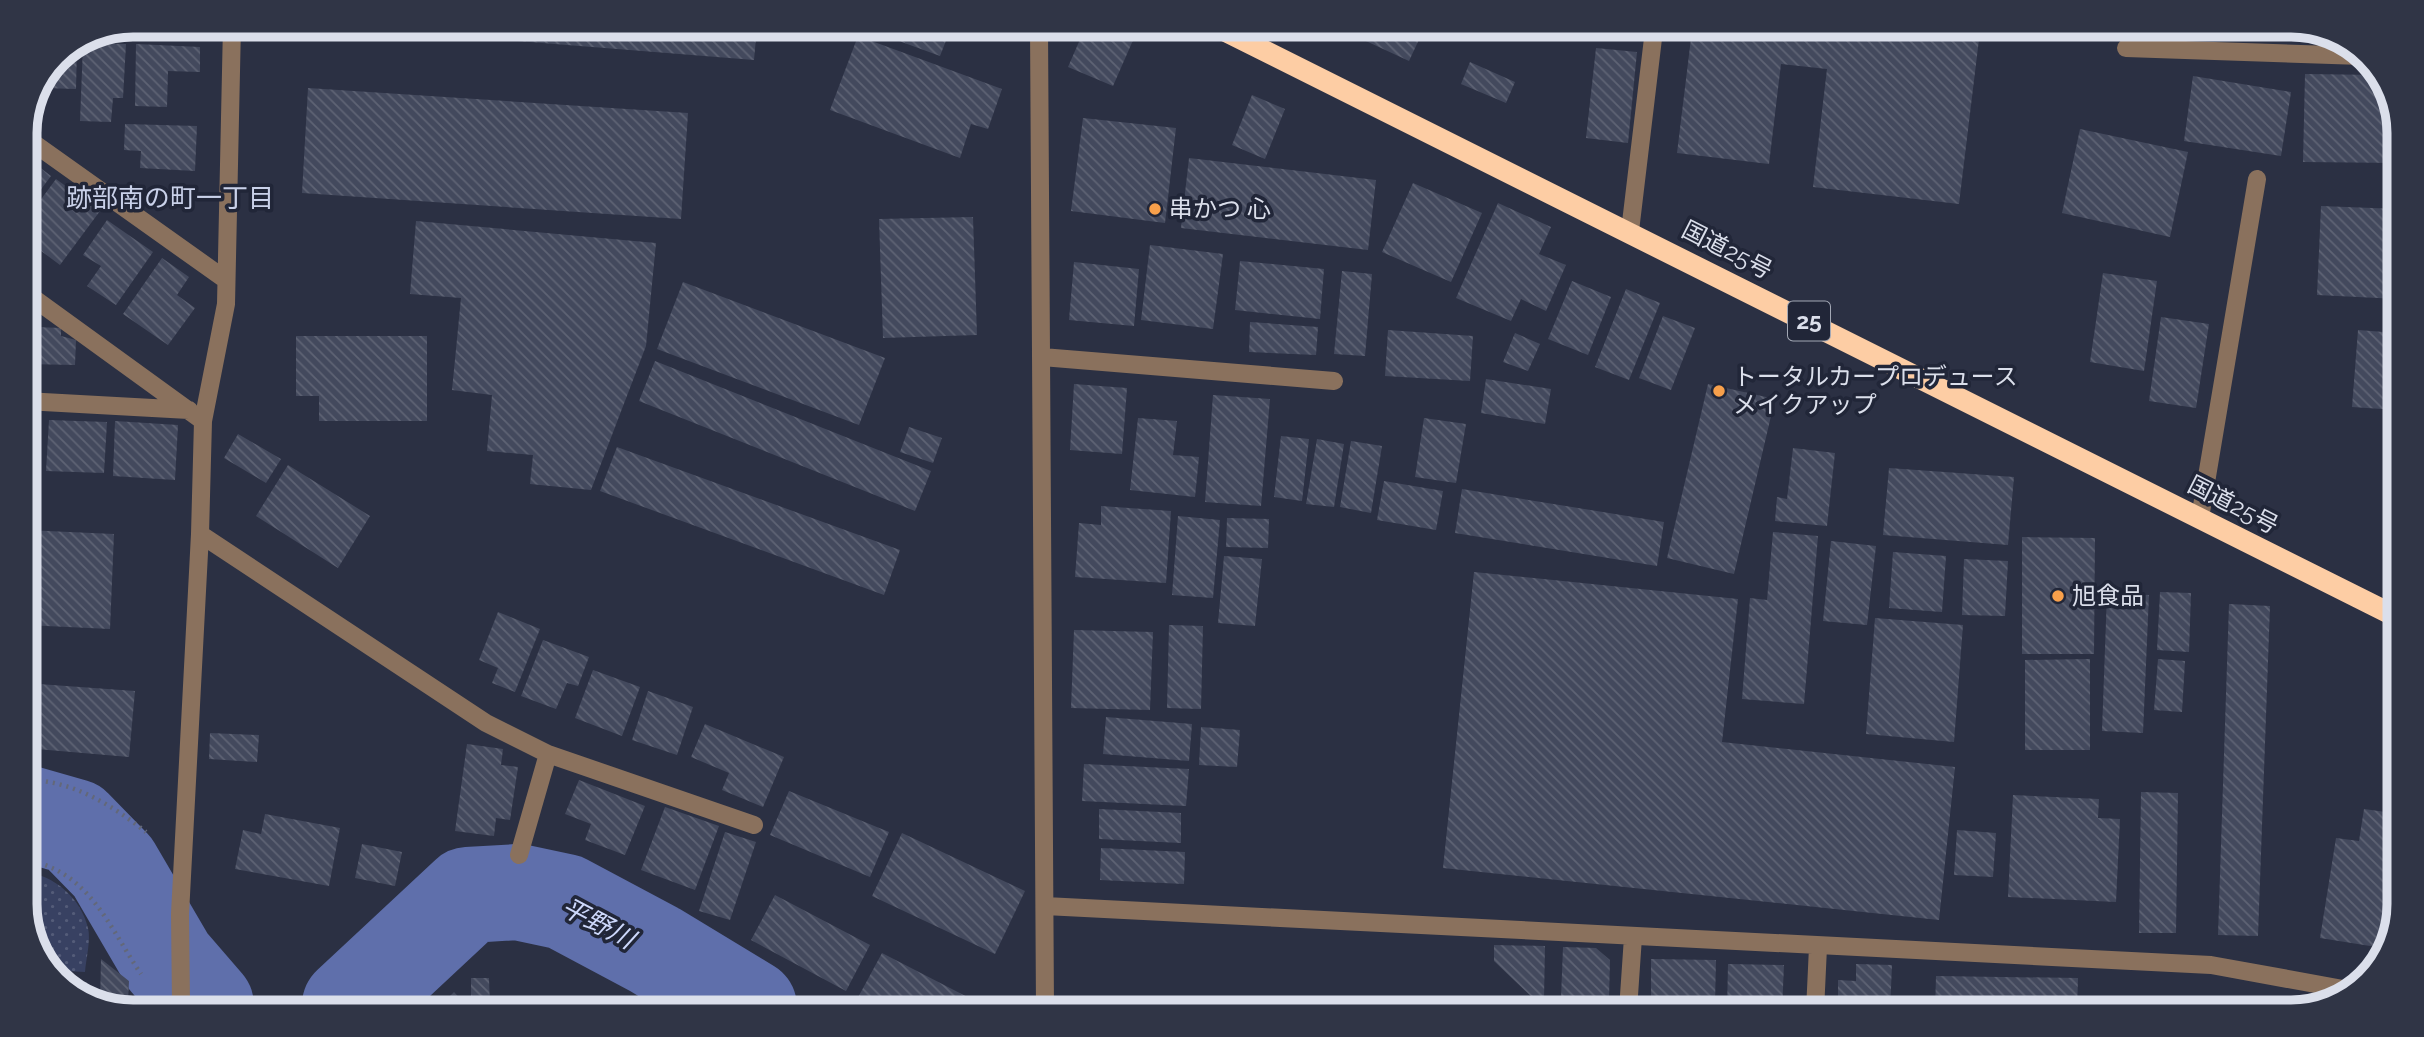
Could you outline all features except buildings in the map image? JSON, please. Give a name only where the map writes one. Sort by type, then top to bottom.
[{"type":"highway","name":"国道25号","points":[[1237,37],[1630,231],[2387,613]]},
{"type":"street","points":[[181,1000],[183,862],[200,534],[196,415],[226,304],[232,37]]},
{"type":"street","points":[[1039,37],[1045,1000]]},
{"type":"street","points":[[1630,231],[1653,37]]},
{"type":"street","points":[[2126,48],[2348,56]]},
{"type":"street","points":[[37,146],[226,280]]},
{"type":"street","points":[[2200,518],[2258,179]]},
{"type":"street","points":[[37,301],[196,415]]},
{"type":"street","points":[[1042,357],[1334,381]]},
{"type":"street","points":[[37,402],[196,415]]},
{"type":"street","points":[[200,534],[486,723],[548,754],[754,825]]},
{"type":"street","points":[[519,855],[548,754]]},
{"type":"street","points":[[1045,906],[2211,965],[2337,988]]},
{"type":"street","points":[[1629,1000],[1633,937]]},
{"type":"street","points":[[1816,1000],[1818,947]]},
{"type":"path","points":[[37,779],[47,779],[114,807],[183,862]]},
{"type":"path","points":[[37,865],[67,876],[96,900],[142,976]]},
{"type":"shaded area","points":[[37,874],[65,890],[84,917],[89,933],[85,972],[65,971],[47,947],[37,910]]},
{"type":"waterway","name":"平野川","points":[[37,816],[74,827],[113,867],[168,961],[202,1000]]},
{"type":"waterway","name":"平野川","points":[[355,1000],[468,895],[518,892],[565,902],[655,950],[737,1000]]},
{"type":"place","name":"串かつ 心","points":[[1155,209]]},
{"type":"place","name":"トータルカープロデュース メイクアップ","points":[[1719,391]]},
{"type":"place","name":"旭食品","points":[[2058,596]]},
{"type":"district","name":"跡部南の町一丁目","points":[[170,198]]}]
